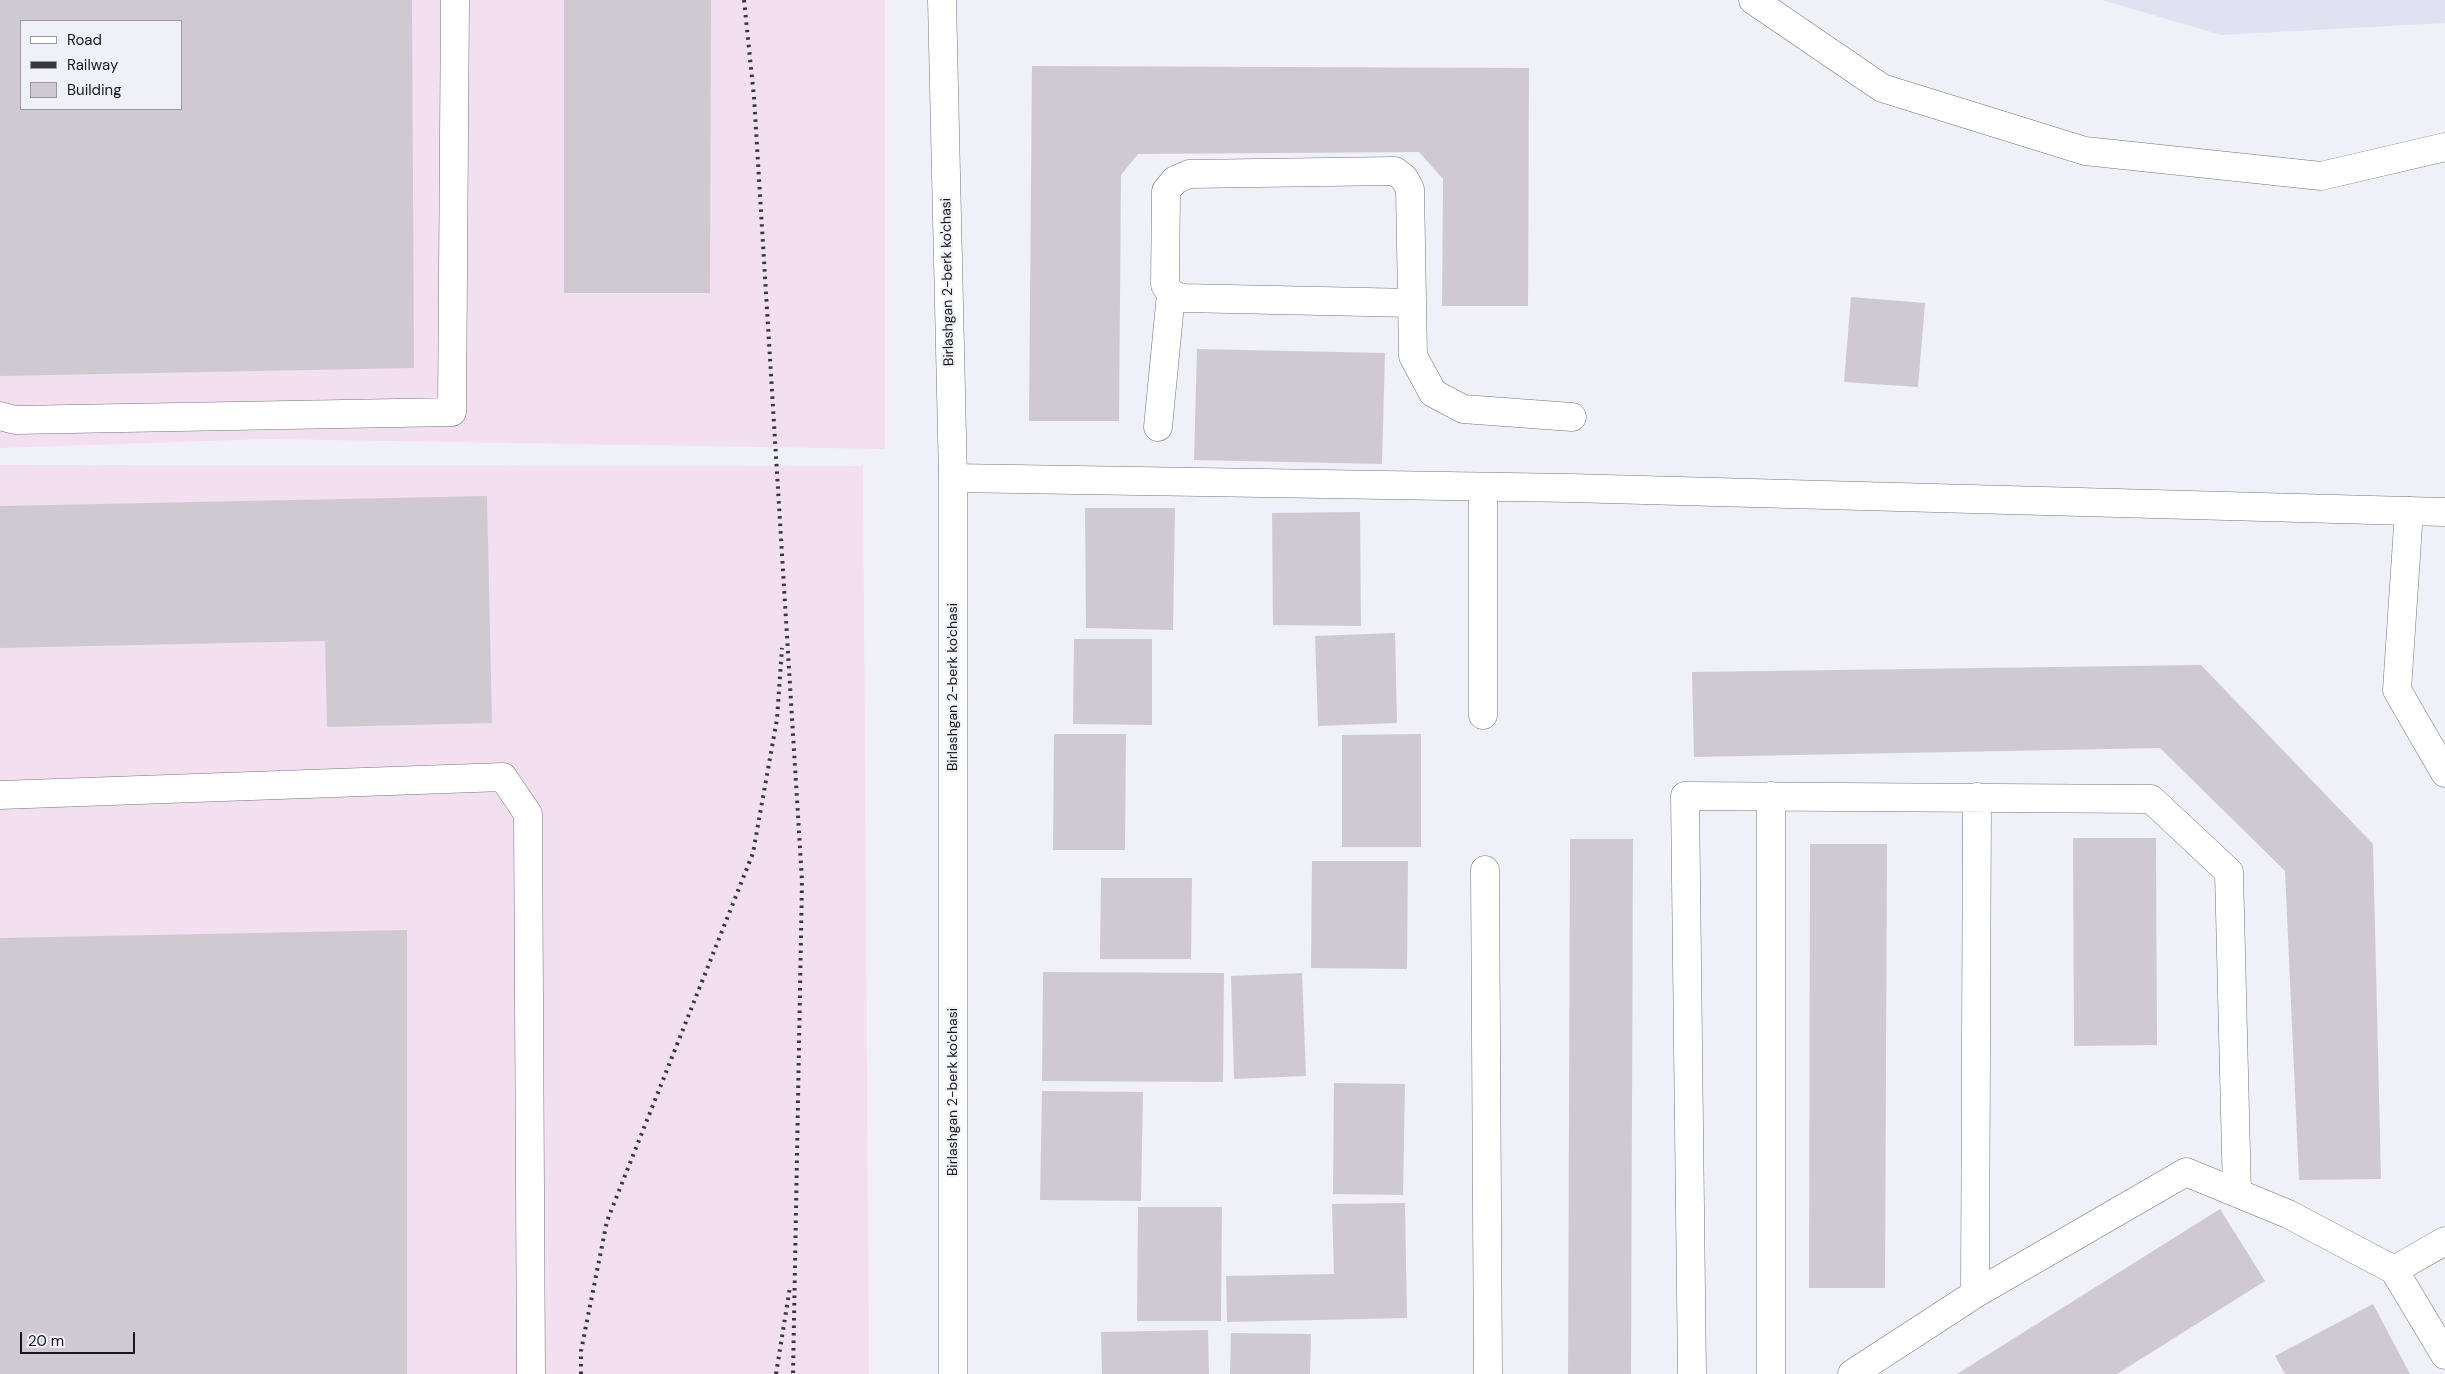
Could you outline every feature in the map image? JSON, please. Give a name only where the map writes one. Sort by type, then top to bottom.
[{"type":"street","points":[[0,416],[15,420],[452,412],[455,0]]},
{"type":"street","name":"Birlashgan 2-berk ko'chasi","points":[[942,0],[953,478],[953,1374]]},
{"type":"street","points":[[1753,0],[1882,88],[2085,151],[2321,176],[2445,147]]},
{"type":"street","points":[[1412,303],[1183,298],[1171,294],[1165,285],[1166,190],[1174,180],[1189,174],[1395,171],[1404,178],[1410,189],[1414,356],[1434,393],[1463,409],[1572,417]]},
{"type":"street","points":[[1158,427],[1171,294]]},
{"type":"street","points":[[953,478],[1483,487],[2445,512]]},
{"type":"street","points":[[1482,715],[1483,487]]},
{"type":"street","points":[[2409,511],[2397,690],[2445,773]]},
{"type":"street","points":[[0,795],[503,777],[528,814],[531,1374]]},
{"type":"street","points":[[1692,1374],[1685,796],[2151,799],[2229,872],[2238,1193]]},
{"type":"street","points":[[1771,796],[1771,1374]]},
{"type":"street","points":[[1975,1294],[1977,797]]},
{"type":"street","points":[[1485,870],[1488,1374]]},
{"type":"street","points":[[1852,1374],[1975,1294],[2186,1172],[2288,1214],[2394,1270],[2445,1355]]},
{"type":"street","points":[[2394,1270],[2445,1241]]},
{"type":"shaded area","points":[[0,0],[885,0],[885,449],[266,439],[0,448]]},
{"type":"shaded area","points":[[2102,0],[2445,0],[2445,23],[2221,35]]},
{"type":"shaded area","points":[[0,465],[863,466],[869,1374],[0,1374]]},
{"type":"building","points":[[0,0],[412,0],[414,368],[0,376]]},
{"type":"building","points":[[564,0],[711,0],[710,293],[564,293]]},
{"type":"building","points":[[1032,66],[1529,68],[1528,306],[1442,306],[1443,179],[1419,152],[1138,154],[1121,175],[1119,421],[1029,421]]},
{"type":"building","points":[[1851,297],[1925,303],[1918,387],[1844,382]]},
{"type":"building","points":[[1197,349],[1385,353],[1382,464],[1194,460]]},
{"type":"building","points":[[487,496],[492,723],[327,727],[325,641],[0,648],[0,506]]},
{"type":"building","points":[[1085,508],[1175,508],[1173,630],[1086,628]]},
{"type":"building","points":[[1360,512],[1361,626],[1273,625],[1272,513]]},
{"type":"building","points":[[1395,633],[1397,723],[1318,726],[1315,636]]},
{"type":"building","points":[[1074,639],[1152,639],[1152,725],[1073,724]]},
{"type":"building","points":[[2201,665],[2373,844],[2381,1179],[2299,1180],[2285,871],[2160,748],[1694,757],[1692,672]]},
{"type":"building","points":[[1054,734],[1126,734],[1125,850],[1053,850]]},
{"type":"building","points":[[1421,734],[1421,847],[1342,847],[1342,735]]},
{"type":"building","points":[[2073,838],[2156,838],[2157,1045],[2074,1046]]},
{"type":"building","points":[[1570,839],[1633,839],[1631,1374],[1568,1374]]},
{"type":"building","points":[[1810,844],[1887,844],[1885,1288],[1809,1288]]},
{"type":"building","points":[[1312,861],[1408,861],[1407,969],[1311,968]]},
{"type":"building","points":[[1101,878],[1192,878],[1191,959],[1100,959]]},
{"type":"building","points":[[407,930],[407,1374],[0,1374],[0,938]]},
{"type":"building","points":[[1043,972],[1224,973],[1223,1082],[1042,1081]]},
{"type":"building","points":[[1302,973],[1306,1076],[1234,1079],[1231,976]]},
{"type":"building","points":[[1334,1083],[1405,1084],[1403,1195],[1333,1194]]},
{"type":"building","points":[[1042,1091],[1143,1092],[1141,1201],[1040,1200]]},
{"type":"building","points":[[1405,1203],[1407,1318],[1227,1322],[1226,1276],[1334,1274],[1332,1204]]},
{"type":"building","points":[[1138,1207],[1222,1207],[1221,1321],[1137,1321]]},
{"type":"building","points":[[2220,1209],[2265,1281],[2117,1374],[1957,1374]]},
{"type":"building","points":[[2373,1304],[2410,1374],[2285,1374],[2275,1356]]},
{"type":"building","points":[[1208,1330],[1209,1374],[1102,1374],[1101,1332]]},
{"type":"building","points":[[1231,1333],[1311,1334],[1310,1374],[1230,1374]]},
{"type":"railway","points":[[744,0],[754,97],[802,881],[793,1374]]},
{"type":"railway","points":[[581,1374],[581,1351],[607,1221],[753,853],[777,719],[782,648]]},
{"type":"railway","points":[[776,1374],[790,1287]]}]
